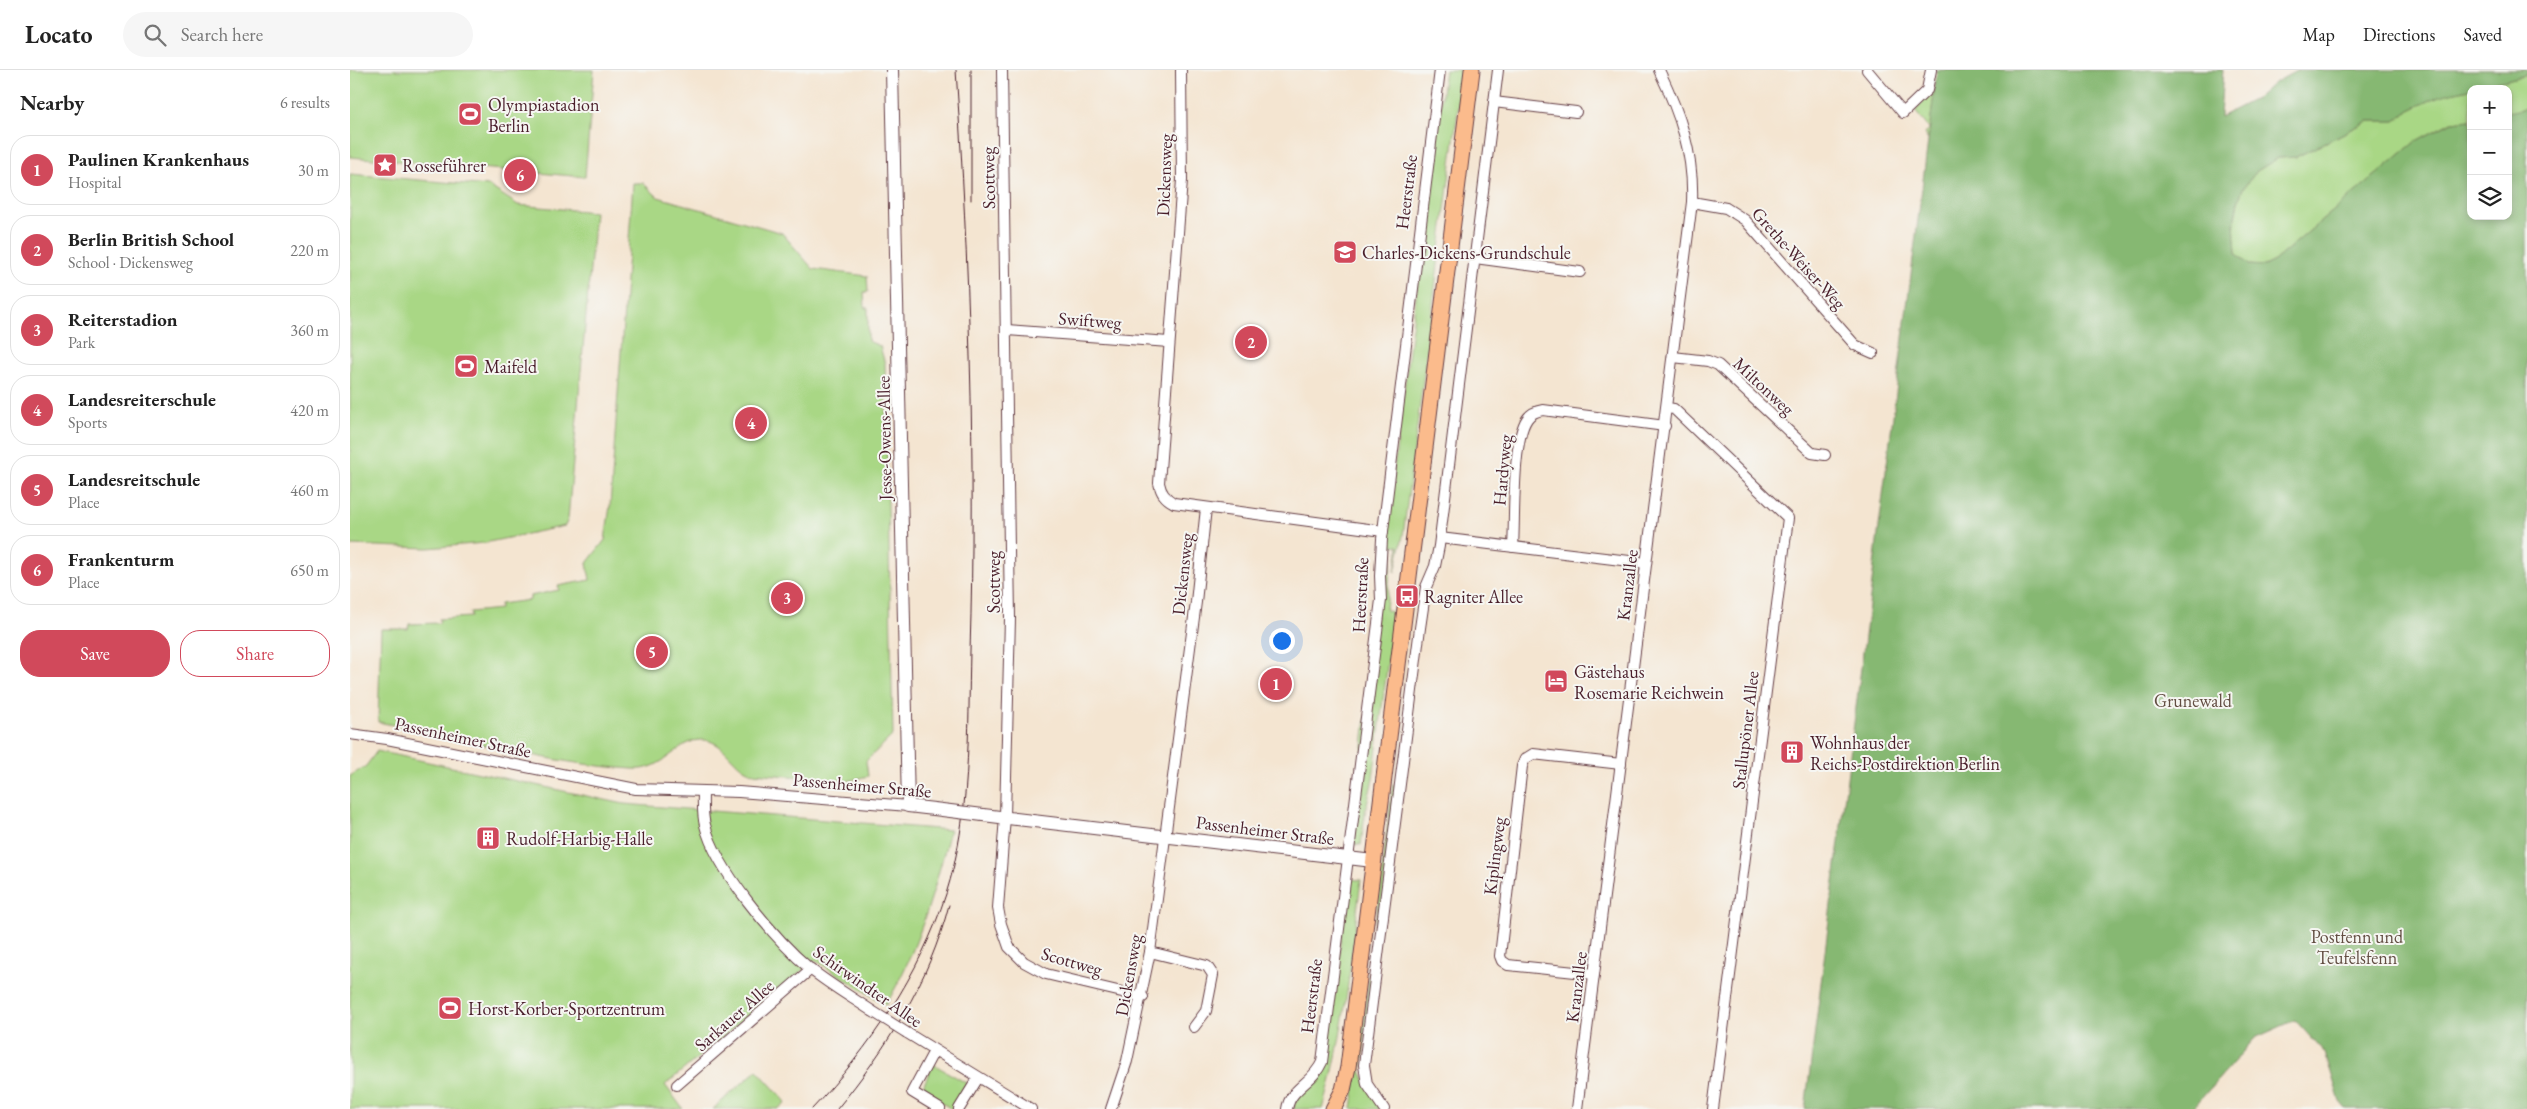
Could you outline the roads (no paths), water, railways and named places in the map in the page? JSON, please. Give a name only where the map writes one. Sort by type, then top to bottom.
[{"type":"main road","points":[[1344,1109],[1343,1090],[1472,70]]},
{"type":"main road","points":[[1334,1109],[1343,1090]]},
{"type":"street","name":"Jesse-Owens-Allee","points":[[892,70],[908,806]]},
{"type":"street","name":"Scottweg","points":[[1002,70],[1010,618],[1005,817],[998,908],[1001,924],[1010,948],[1024,962],[1046,974],[1143,997]]},
{"type":"street","name":"Dickensweg","points":[[1111,1109],[1127,1061],[1143,997],[1196,602],[1206,508],[1174,503],[1161,492],[1159,483],[1182,180],[1181,70]]},
{"type":"street","name":"Heerstraße","points":[[1287,1109],[1294,1093],[1314,1077],[1322,1062],[1382,600],[1380,558],[1440,70]]},
{"type":"street","points":[[1384,1109],[1367,1084],[1364,1065],[1420,628],[1426,587],[1435,566],[1440,538],[1498,70]]},
{"type":"street","name":"Kranzallee","points":[[1577,1109],[1692,202],[1693,184],[1689,145],[1674,103],[1658,70]]},
{"type":"street","points":[[1867,70],[1903,113],[1927,90],[1931,70]]},
{"type":"street","points":[[1494,102],[1576,112]]},
{"type":"street","name":"Grethe-Weiser-Weg","points":[[1692,202],[1726,208],[1745,220],[1855,345],[1873,353]]},
{"type":"street","points":[[1475,258],[1580,272]]},
{"type":"street","name":"Swiftweg","points":[[1007,330],[1170,342]]},
{"type":"street","name":"Miltonweg","points":[[1673,357],[1708,361],[1718,365],[1812,453],[1825,455]]},
{"type":"street","name":"Stallupöner Allee","points":[[1667,408],[1674,409],[1788,518],[1713,1109]]},
{"type":"street","name":"Hardyweg","points":[[1513,547],[1518,452],[1523,424],[1535,411],[1543,410],[1665,426]]},
{"type":"street","points":[[1206,508],[1383,531]]},
{"type":"street","points":[[1440,538],[1646,563]]},
{"type":"street","name":"Passenheimer Straße","points":[[350,734],[387,739],[612,786],[908,806],[1373,861]]},
{"type":"street","name":"Kiplingweg","points":[[1594,974],[1508,965],[1502,961],[1500,956],[1522,766],[1525,759],[1533,754],[1621,764]]},
{"type":"street","name":"Schirwindter Allee","points":[[703,791],[705,824],[718,857],[744,896],[766,923],[811,970],[934,1051],[1031,1109]]},
{"type":"street","points":[[1150,952],[1207,966],[1211,970],[1213,975],[1206,1011],[1194,1027]]},
{"type":"street","name":"Sarkauer Allee","points":[[677,1086],[811,970]]},
{"type":"street","points":[[934,1051],[912,1092],[940,1109]]},
{"type":"street","points":[[959,1109],[978,1078]]},
{"type":"tram line","points":[[812,1109],[854,1061],[891,1009],[907,981],[922,953],[946,894],[960,835],[967,774],[968,743],[972,579],[972,433],[965,215],[956,70]]},
{"type":"tram line","points":[[971,70],[971,200]]},
{"type":"tram line","points":[[837,1109],[873,1062],[904,1013],[930,961],[949,905]]},
{"type":"place","name":"Olympiastadion Berlin","points":[[470,114]]},
{"type":"place","name":"Rosseführer","points":[[385,165]]},
{"type":"place","name":"Frankenturm","points":[[520,175]]},
{"type":"place","name":"Charles-Dickens-Grundschule","points":[[1345,252]]},
{"type":"place","name":"Berlin British School","points":[[1251,342]]},
{"type":"place","name":"Maifeld","points":[[466,366]]},
{"type":"place","name":"Landesreiterschule","points":[[751,423]]},
{"type":"place","name":"Ragniter Allee","points":[[1407,596]]},
{"type":"place","name":"Reiterstadion","points":[[787,598]]},
{"type":"place","name":"Landesreitschule","points":[[652,652]]},
{"type":"place","name":"Gästehaus Rosemarie Reichwein","points":[[1556,681]]},
{"type":"place","name":"Paulinen Krankenhaus","points":[[1276,684]]},
{"type":"place","name":"Wohnhaus der Reichs-Postdirektion Berlin","points":[[1792,752]]},
{"type":"place","name":"Rudolf-Harbig-Halle","points":[[488,838]]},
{"type":"place","name":"Horst-Korber-Sportzentrum","points":[[450,1008]]},
{"type":"park label","name":"Grunewald","points":[[2193,700]]},
{"type":"park label","name":"Postfenn und Teufelsfenn","points":[[2357,946]]}]
